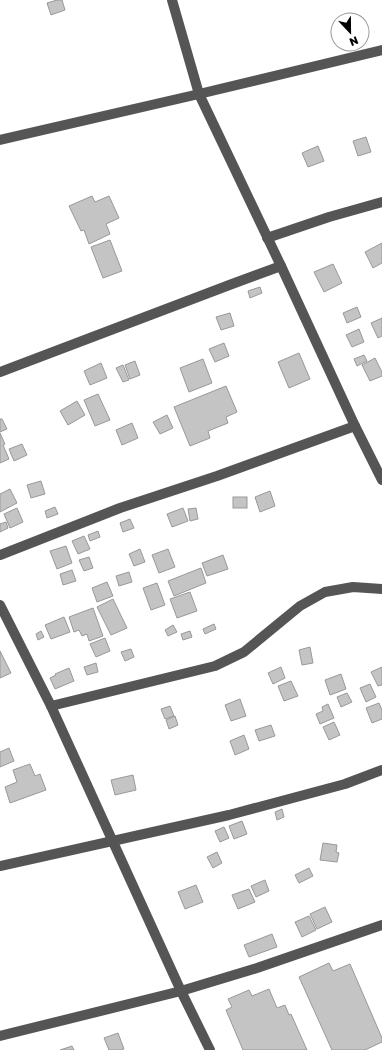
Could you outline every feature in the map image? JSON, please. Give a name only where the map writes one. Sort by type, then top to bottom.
[{"type":"street","points":[[172,0],[199,94],[355,426],[382,480]]},
{"type":"street","points":[[0,140],[382,50]]},
{"type":"street","points":[[267,238],[329,217],[382,202]]},
{"type":"street","points":[[0,372],[224,286],[281,266]]},
{"type":"street","points":[[0,554],[120,508],[217,476],[355,426]]},
{"type":"street","points":[[51,706],[215,666],[244,652],[300,606],[325,592],[353,587],[382,589]]},
{"type":"street","points":[[0,605],[51,706],[181,991],[210,1050]]},
{"type":"street","points":[[0,866],[236,813],[345,784],[382,770]]},
{"type":"street","points":[[0,1036],[181,991],[257,968],[382,925]]},
{"type":"building","points":[[62,0],[65,10],[51,15],[47,3]]},
{"type":"building","points":[[366,137],[371,152],[358,156],[353,141]]},
{"type":"building","points":[[318,146],[324,161],[308,167],[302,153]]},
{"type":"building","points":[[92,196],[95,202],[109,196],[119,218],[106,224],[110,234],[89,244],[84,230],[81,231],[69,206]]},
{"type":"building","points":[[110,240],[122,271],[103,278],[91,247]]},
{"type":"building","points":[[382,243],[382,263],[373,268],[365,252]]},
{"type":"building","points":[[333,264],[342,283],[324,292],[314,272]]},
{"type":"building","points":[[260,287],[262,293],[250,298],[248,291]]},
{"type":"building","points":[[357,307],[361,317],[347,323],[343,313]]},
{"type":"building","points":[[230,313],[234,326],[221,330],[216,317]]},
{"type":"building","points":[[382,318],[382,336],[378,338],[371,323]]},
{"type":"building","points":[[359,329],[364,342],[352,347],[346,335]]},
{"type":"building","points":[[224,343],[229,356],[215,362],[209,349]]},
{"type":"building","points":[[299,353],[310,379],[289,388],[278,362]]},
{"type":"building","points":[[364,355],[367,361],[357,366],[354,359]]},
{"type":"building","points":[[375,358],[382,372],[382,376],[370,381],[362,365]]},
{"type":"building","points":[[203,359],[212,383],[189,392],[180,368]]},
{"type":"building","points":[[135,361],[140,375],[130,379],[125,365]]},
{"type":"building","points":[[101,363],[107,378],[90,385],[84,371]]},
{"type":"building","points":[[123,365],[129,380],[123,382],[116,368]]},
{"type":"building","points":[[226,386],[237,412],[226,417],[228,423],[208,431],[210,438],[190,446],[174,407]]},
{"type":"building","points":[[98,394],[110,420],[95,426],[84,400]]},
{"type":"building","points":[[77,401],[85,415],[68,425],[60,411]]},
{"type":"building","points":[[167,415],[173,428],[160,434],[153,422]]},
{"type":"building","points":[[0,419],[2,419],[7,429],[0,432]]},
{"type":"building","points":[[132,423],[138,438],[122,445],[116,430]]},
{"type":"building","points":[[0,433],[9,459],[0,463]]},
{"type":"building","points":[[22,444],[27,455],[14,461],[9,449]]},
{"type":"building","points":[[41,481],[45,494],[31,498],[27,485]]},
{"type":"building","points":[[10,489],[17,503],[0,512],[0,494]]},
{"type":"building","points":[[270,491],[275,506],[260,512],[255,497]]},
{"type":"building","points":[[233,497],[247,497],[247,508],[233,508]]},
{"type":"building","points":[[55,507],[58,514],[47,518],[45,511]]},
{"type":"building","points":[[17,508],[23,522],[10,528],[4,514]]},
{"type":"building","points":[[183,508],[188,521],[172,527],[167,514]]},
{"type":"building","points":[[196,508],[198,519],[190,521],[188,509]]},
{"type":"building","points":[[130,519],[134,528],[123,532],[120,523]]},
{"type":"building","points":[[6,522],[8,528],[0,532],[0,524]]},
{"type":"building","points":[[98,531],[100,537],[90,541],[88,535]]},
{"type":"building","points":[[84,536],[90,549],[78,554],[72,541]]},
{"type":"building","points":[[66,546],[72,563],[57,569],[50,551]]},
{"type":"building","points":[[140,549],[145,562],[134,566],[129,554]]},
{"type":"building","points":[[168,549],[175,567],[159,573],[152,555]]},
{"type":"building","points":[[223,555],[228,569],[207,576],[202,563]]},
{"type":"building","points":[[89,557],[93,568],[84,571],[79,560]]},
{"type":"building","points":[[201,568],[206,583],[174,596],[168,581]]},
{"type":"building","points":[[72,570],[76,581],[63,585],[60,574]]},
{"type":"building","points":[[129,572],[132,582],[119,586],[116,576]]},
{"type":"building","points":[[107,582],[113,596],[97,602],[92,588]]},
{"type":"building","points":[[157,583],[165,605],[151,610],[143,588]]},
{"type":"building","points":[[190,592],[197,611],[177,618],[170,599]]},
{"type":"building","points":[[113,599],[127,628],[111,635],[97,607]]},
{"type":"building","points":[[93,608],[103,636],[89,641],[87,634],[82,636],[79,630],[74,632],[69,617]]},
{"type":"building","points":[[64,617],[70,632],[51,639],[45,625]]},
{"type":"building","points":[[214,624],[216,629],[205,634],[203,629]]},
{"type":"building","points":[[173,625],[177,632],[168,636],[165,630]]},
{"type":"building","points":[[41,631],[44,637],[38,640],[36,634]]},
{"type":"building","points":[[190,631],[192,637],[183,640],[181,634]]},
{"type":"building","points":[[105,638],[110,651],[96,657],[90,644]]},
{"type":"building","points":[[310,647],[313,663],[302,665],[299,650]]},
{"type":"building","points":[[131,649],[134,657],[125,661],[121,652]]},
{"type":"building","points":[[0,651],[11,673],[0,678]]},
{"type":"building","points":[[96,663],[98,672],[87,675],[84,667]]},
{"type":"building","points":[[281,667],[285,678],[273,684],[268,673]]},
{"type":"building","points":[[382,667],[382,685],[378,686],[371,672]]},
{"type":"building","points":[[69,668],[74,681],[55,689],[50,678],[56,675],[55,674]]},
{"type":"building","points":[[341,674],[346,689],[330,695],[325,680]]},
{"type":"building","points":[[291,681],[298,696],[284,701],[278,686]]},
{"type":"building","points":[[370,684],[376,697],[366,702],[360,688]]},
{"type":"building","points":[[347,693],[352,702],[341,707],[337,697]]},
{"type":"building","points":[[240,699],[246,716],[231,721],[225,705]]},
{"type":"building","points":[[379,703],[382,710],[382,719],[372,723],[366,708]]},
{"type":"building","points":[[328,704],[334,718],[320,724],[316,714],[323,711],[322,707]]},
{"type":"building","points":[[170,706],[174,716],[165,719],[161,709]]},
{"type":"building","points":[[175,716],[178,725],[169,729],[166,720]]},
{"type":"building","points":[[334,722],[340,735],[329,740],[323,727]]},
{"type":"building","points":[[271,725],[275,736],[259,741],[255,730]]},
{"type":"building","points":[[244,735],[249,749],[235,755],[230,741]]},
{"type":"building","points":[[9,748],[14,761],[0,767],[0,752]]},
{"type":"building","points":[[30,764],[35,776],[40,774],[46,790],[10,803],[5,787],[17,782],[13,770]]},
{"type":"building","points":[[133,775],[136,790],[115,795],[111,780]]},
{"type":"building","points":[[282,809],[284,817],[277,820],[275,812]]},
{"type":"building","points":[[242,821],[247,834],[234,839],[229,826]]},
{"type":"building","points":[[224,827],[229,838],[220,842],[215,831]]},
{"type":"building","points":[[323,843],[337,845],[336,852],[339,853],[337,862],[320,860]]},
{"type":"building","points":[[217,852],[222,863],[213,868],[207,857]]},
{"type":"building","points":[[309,868],[313,876],[299,883],[295,875]]},
{"type":"building","points":[[265,880],[269,891],[256,897],[251,886]]},
{"type":"building","points":[[196,885],[203,902],[185,909],[178,892]]},
{"type":"building","points":[[249,889],[255,902],[238,909],[232,895]]},
{"type":"building","points":[[325,907],[332,922],[317,929],[310,914]]},
{"type":"building","points":[[309,916],[316,930],[302,937],[295,922]]},
{"type":"building","points":[[272,934],[277,947],[249,957],[244,945]]},
{"type":"building","points":[[329,963],[333,971],[350,964],[382,1038],[382,1042],[365,1050],[332,1050],[299,977]]},
{"type":"building","points":[[269,989],[277,1008],[285,1005],[289,1015],[291,1014],[307,1050],[243,1050],[226,1010],[232,1007],[228,999],[249,990],[252,996]]},
{"type":"building","points":[[118,1033],[124,1049],[109,1050],[104,1038]]},
{"type":"building","points":[[72,1046],[74,1050],[60,1050]]}]
